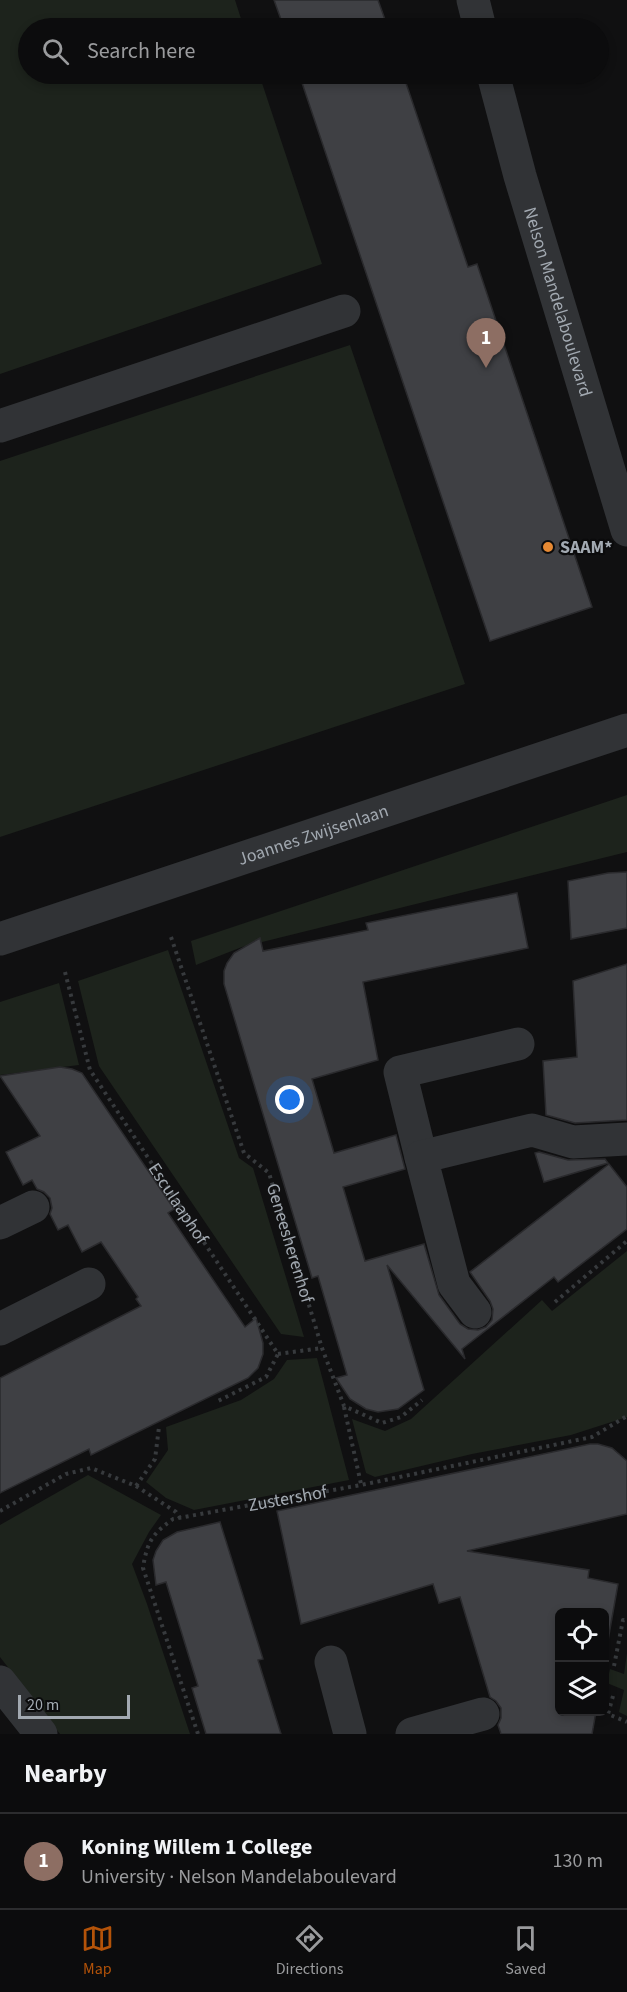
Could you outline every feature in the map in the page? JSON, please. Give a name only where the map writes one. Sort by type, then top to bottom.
[{"type":"street","points":[[473,0],[478,18]]},
{"type":"street","name":"Nelson Mandelaboulevard","points":[[496,84],[520,176],[627,530]]},
{"type":"street","points":[[0,426],[344,311]]},
{"type":"street","name":"Joannes Zwijsenlaan","points":[[0,939],[627,730]]},
{"type":"street","points":[[475,1312],[454,1284],[400,1072],[518,1044]]},
{"type":"street","points":[[421,1157],[532,1130],[573,1142],[627,1139]]},
{"type":"street","points":[[0,1223],[33,1207]]},
{"type":"street","points":[[0,1329],[89,1284]]},
{"type":"street","points":[[331,1662],[350,1734]]},
{"type":"street","points":[[0,1682],[41,1734]]},
{"type":"street","points":[[411,1734],[483,1714]]},
{"type":"path","name":"Geneesherenhof","points":[[171,937],[244,1153],[268,1173],[322,1348],[344,1406],[361,1485]]},
{"type":"path","name":"Esculaaphof","points":[[65,972],[90,1070],[278,1354]]},
{"type":"path","points":[[555,1302],[627,1241]]},
{"type":"path","points":[[216,1402],[266,1377],[278,1354],[322,1348]]},
{"type":"path","points":[[344,1406],[382,1424],[401,1417],[422,1400]]},
{"type":"path","name":"Zustershof","points":[[198,1734],[143,1568],[146,1550],[157,1530],[173,1519],[361,1485],[592,1437],[627,1416]]},
{"type":"path","points":[[136,1486],[154,1459],[159,1427]]},
{"type":"path","points":[[0,1510],[66,1474],[91,1468],[136,1486],[176,1512],[180,1518]]},
{"type":"path","points":[[614,1666],[623,1620],[627,1622]]},
{"type":"path","points":[[613,1696],[608,1714],[627,1722]]},
{"type":"shaded area","points":[[0,0],[235,0],[241,18],[18,18],[18,84],[262,84],[322,264],[0,374]]},
{"type":"shaded area","points":[[350,345],[465,684],[0,837],[0,461]]},
{"type":"shaded area","points":[[627,795],[627,852],[242,947],[196,965],[191,941]]},
{"type":"shaded area","points":[[168,950],[239,1158],[253,1168],[304,1337],[281,1334],[99,1066],[78,981]]},
{"type":"shaded area","points":[[59,983],[79,1065],[0,1075],[0,1002]]},
{"type":"shaded area","points":[[627,1251],[627,1417],[571,1435],[472,1454],[375,1477],[366,1473],[352,1419],[385,1431],[411,1419],[542,1300],[552,1311]]},
{"type":"shaded area","points":[[317,1358],[349,1480],[194,1510],[166,1498],[146,1482],[168,1450],[166,1427],[241,1400],[274,1379],[287,1360]]},
{"type":"shaded area","points":[[88,1475],[161,1515],[132,1564],[190,1734],[60,1734],[0,1657],[0,1525]]},
{"type":"shaded area","points":[[627,1653],[627,1716],[619,1712],[624,1690],[609,1684],[610,1669],[624,1674]]},
{"type":"building","points":[[274,0],[378,0],[384,18],[280,18]]},
{"type":"building","points":[[302,84],[406,84],[468,267],[477,264],[592,607],[490,641]]},
{"type":"building","points":[[627,872],[627,928],[571,939],[568,881],[608,873]]},
{"type":"building","points":[[517,893],[528,948],[363,982],[378,1060],[312,1079],[334,1153],[396,1135],[405,1169],[343,1187],[365,1261],[424,1244],[439,1295],[460,1324],[468,1329],[478,1330],[486,1327],[492,1320],[493,1309],[470,1272],[609,1164],[627,1187],[627,1229],[558,1282],[554,1277],[462,1349],[465,1359],[387,1265],[424,1390],[398,1409],[378,1412],[366,1409],[350,1399],[336,1378],[347,1375],[318,1276],[312,1278],[224,984],[224,971],[234,953],[260,938],[263,951],[368,930],[366,923]]},
{"type":"building","points":[[627,964],[627,1120],[575,1123],[546,1115],[543,1061],[577,1057],[573,981]]},
{"type":"building","points":[[60,1067],[82,1073],[174,1209],[168,1213],[245,1327],[256,1318],[263,1343],[263,1354],[258,1368],[248,1378],[91,1455],[89,1449],[0,1493],[0,1378],[141,1306],[136,1299],[138,1297],[101,1242],[82,1252],[68,1225],[58,1230],[50,1214],[52,1208],[50,1198],[37,1189],[32,1180],[23,1185],[6,1152],[40,1136],[0,1076]]},
{"type":"building","points":[[539,1152],[568,1160],[605,1159],[608,1163],[544,1182],[535,1153]]},
{"type":"building","points":[[590,1444],[612,1448],[627,1461],[627,1514],[467,1551],[589,1570],[588,1578],[618,1584],[609,1635],[609,1608],[555,1608],[555,1716],[595,1716],[592,1734],[501,1734],[498,1725],[501,1708],[490,1697],[460,1597],[439,1603],[433,1584],[301,1624],[277,1511]]},
{"type":"building","points":[[220,1522],[263,1659],[258,1660],[281,1734],[206,1734],[192,1688],[198,1686],[166,1582],[156,1585],[153,1560],[163,1540],[177,1532]]},
{"type":"place","name":"Koning Willem 1 College","points":[[486,368]]},
{"type":"place","name":"SAAM*","points":[[548,547]]}]
